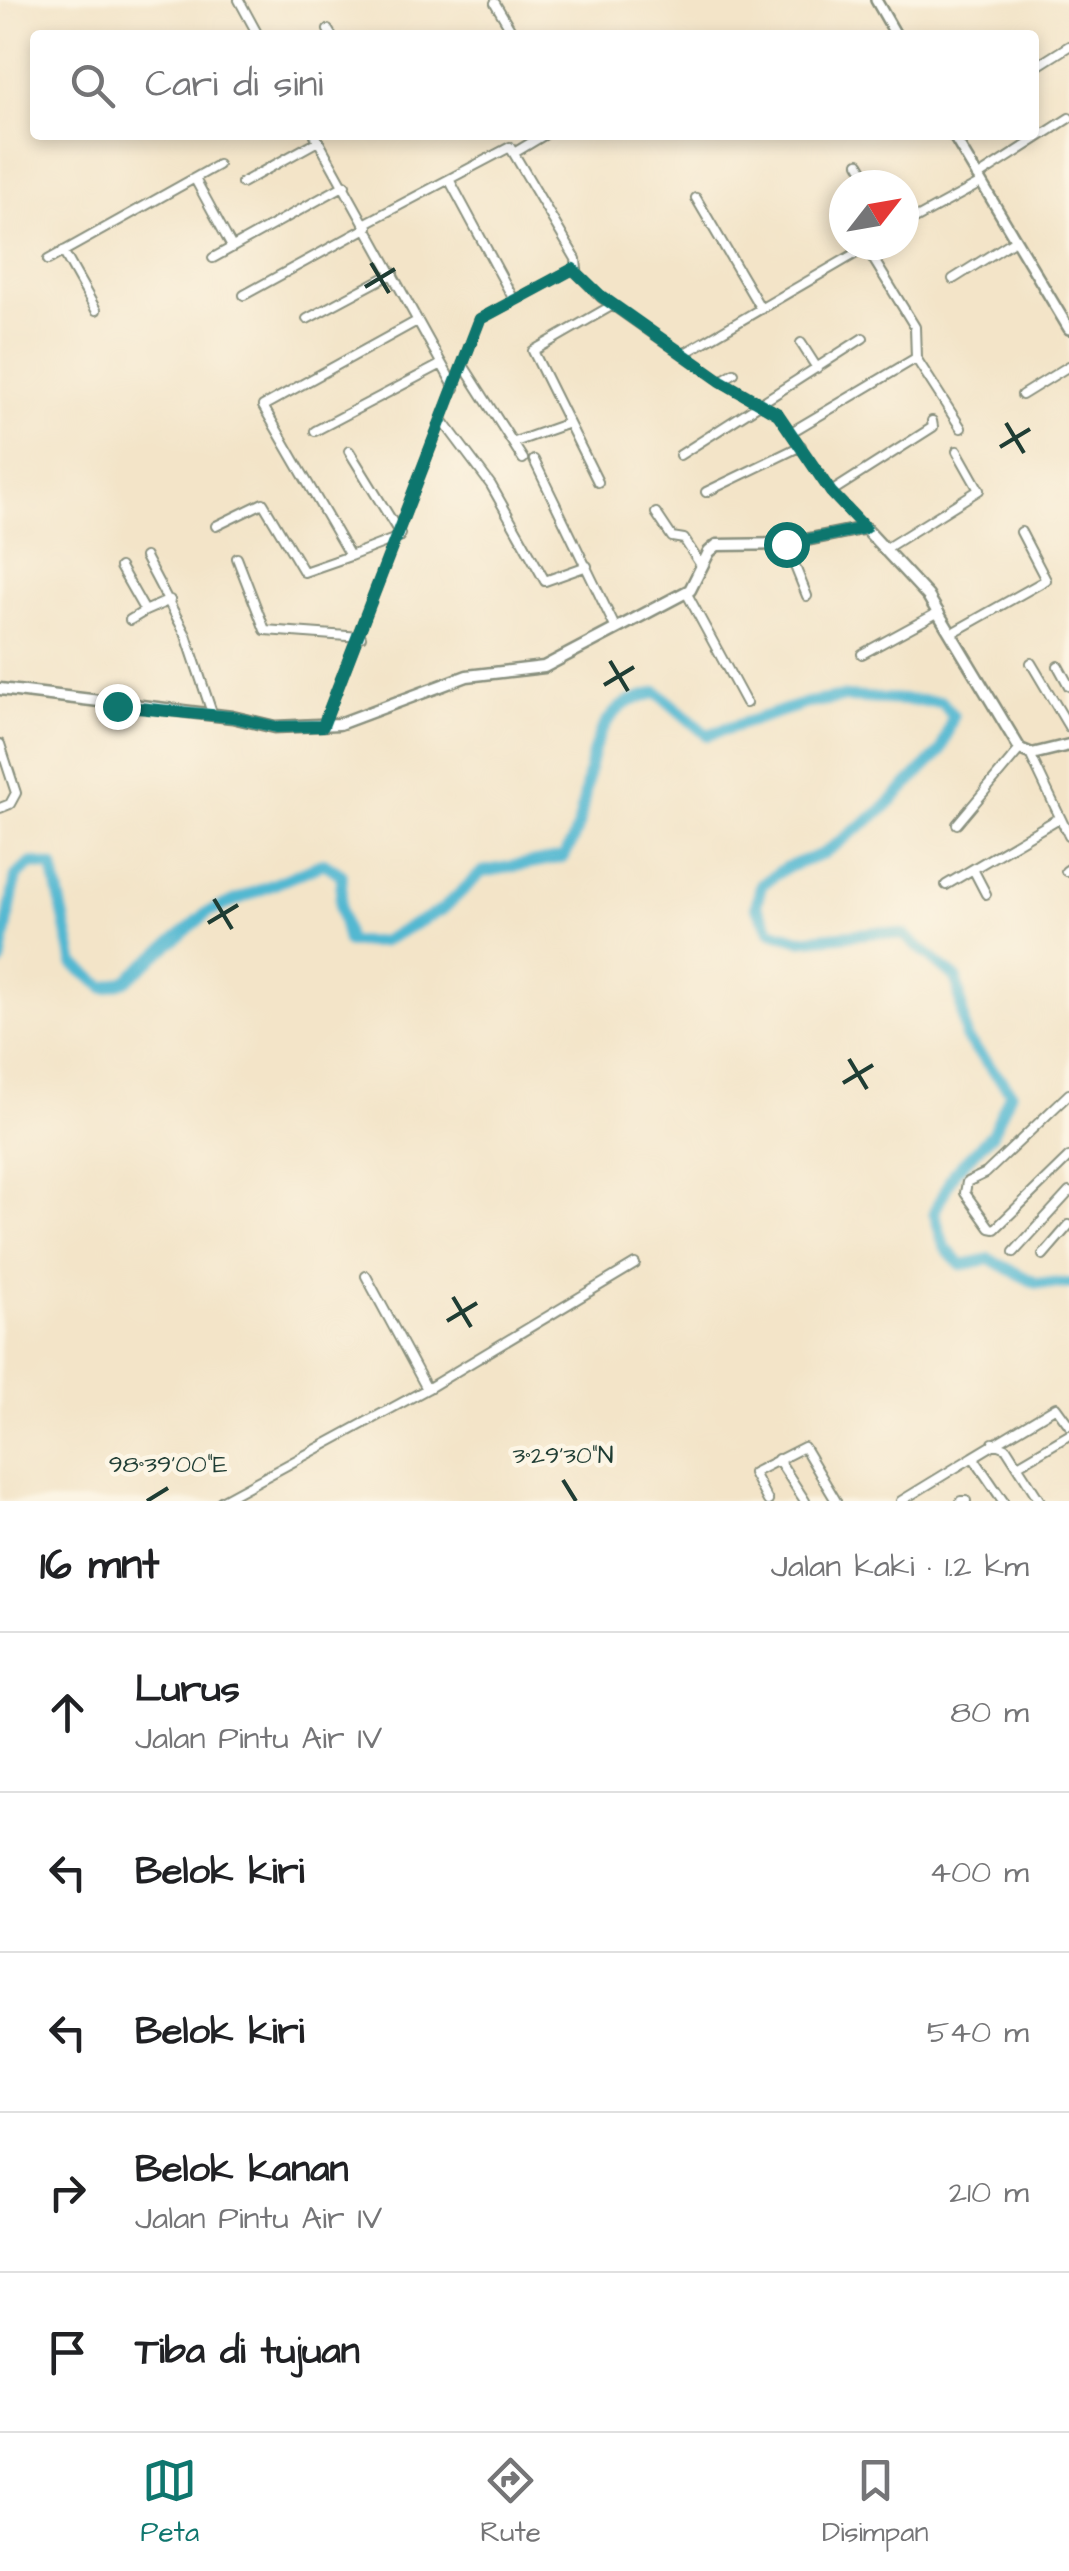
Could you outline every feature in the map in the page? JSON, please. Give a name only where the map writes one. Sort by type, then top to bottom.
[{"type":"main road","points":[[0,689],[276,727],[323,726],[467,676],[540,668],[686,592],[717,545],[786,544],[865,528],[939,612],[1025,752],[1069,744]]},
{"type":"street","points":[[239,0],[255,30]]},
{"type":"street","points":[[876,0],[893,30]]},
{"type":"street","points":[[495,2],[511,30]]},
{"type":"street","points":[[1039,65],[1069,46]]},
{"type":"street","points":[[1039,139],[1069,118]]},
{"type":"street","points":[[242,182],[313,140]]},
{"type":"street","points":[[317,140],[454,388]]},
{"type":"street","points":[[514,153],[536,140]]},
{"type":"street","points":[[956,140],[1069,329]]},
{"type":"street","points":[[919,217],[1037,140]]},
{"type":"street","points":[[244,294],[506,148],[514,153],[576,259],[577,270],[613,305],[721,381],[778,414],[831,492],[865,528]]},
{"type":"street","points":[[860,163],[864,170]]},
{"type":"street","points":[[48,260],[218,165]]},
{"type":"street","points":[[194,179],[232,248]]},
{"type":"street","points":[[450,181],[513,298]]},
{"type":"street","points":[[213,258],[345,186]]},
{"type":"street","points":[[696,198],[761,308]]},
{"type":"street","points":[[954,279],[1015,240]]},
{"type":"street","points":[[63,252],[96,310]]},
{"type":"street","points":[[685,353],[844,260]]},
{"type":"street","points":[[876,260],[916,328],[916,358],[961,428]]},
{"type":"street","points":[[323,726],[361,637],[480,319],[513,298],[577,270]]},
{"type":"street","points":[[307,319],[393,272]]},
{"type":"street","points":[[598,482],[533,351],[613,305]]},
{"type":"street","points":[[350,556],[262,406],[417,322]]},
{"type":"street","points":[[680,455],[863,338]]},
{"type":"street","points":[[802,342],[817,368]]},
{"type":"street","points":[[793,431],[916,358]]},
{"type":"street","points":[[314,432],[440,365]]},
{"type":"street","points":[[463,365],[522,458]]},
{"type":"street","points":[[1022,395],[1069,366]]},
{"type":"street","points":[[721,381],[734,373]]},
{"type":"street","points":[[831,492],[905,449],[934,427],[932,420]]},
{"type":"street","points":[[443,422],[492,486],[546,581],[587,566]]},
{"type":"street","points":[[515,442],[566,424]]},
{"type":"street","points":[[706,492],[801,446]]},
{"type":"street","points":[[349,451],[400,535]]},
{"type":"street","points":[[885,549],[980,488],[957,451]]},
{"type":"street","points":[[534,460],[616,629]]},
{"type":"street","points":[[216,526],[262,503],[304,572],[400,535]]},
{"type":"street","points":[[656,513],[672,538],[684,539],[702,567]]},
{"type":"street","points":[[952,633],[1046,580],[1020,532]]},
{"type":"street","points":[[786,544],[807,596]]},
{"type":"street","points":[[146,557],[170,600],[214,716]]},
{"type":"street","points":[[237,558],[265,630],[361,637]]},
{"type":"street","points":[[120,566],[145,612]]},
{"type":"street","points":[[686,592],[746,703]]},
{"type":"street","points":[[130,620],[170,600]]},
{"type":"street","points":[[862,654],[939,612]]},
{"type":"street","points":[[1031,664],[1069,727]]},
{"type":"street","points":[[1058,666],[1069,686]]},
{"type":"street","points":[[0,744],[16,793],[10,804],[0,808]]},
{"type":"street","points":[[957,824],[1025,752],[1069,836]]},
{"type":"street","points":[[946,884],[1059,818]]},
{"type":"street","points":[[973,869],[986,894]]},
{"type":"street","points":[[1069,1094],[986,1173],[968,1182],[965,1193],[990,1228],[996,1230],[1069,1158]]},
{"type":"street","points":[[1014,1252],[1069,1192]]},
{"type":"street","points":[[1043,1256],[1069,1226]]},
{"type":"street","points":[[222,1501],[426,1388],[635,1264]]},
{"type":"street","points":[[366,1276],[426,1388]]},
{"type":"street","points":[[901,1501],[1056,1408],[1069,1424]]},
{"type":"street","points":[[1018,1465],[1069,1435]]},
{"type":"street","points":[[994,1442],[1006,1448],[1040,1501]]},
{"type":"street","points":[[768,1501],[753,1473],[806,1448],[836,1501]]},
{"type":"street","points":[[973,1457],[1003,1501]]},
{"type":"street","points":[[778,1459],[805,1501]]},
{"type":"waterway","points":[[0,963],[16,876],[32,863],[53,867],[74,964],[105,988],[126,981],[208,912],[324,863],[342,875],[340,908],[348,942],[381,942],[443,909],[482,872],[563,857],[580,820],[598,739],[607,722],[634,700],[657,692],[707,735],[807,703],[845,697],[942,702],[953,716],[941,751],[881,811],[823,854],[785,868],[761,885],[756,906],[771,931],[800,940],[879,932],[904,935],[957,979],[966,1038],[1011,1092],[992,1134],[954,1172],[934,1212],[944,1246],[961,1265],[989,1259],[1036,1283],[1069,1284]]},
{"type":"route","points":[[117,706],[232,717],[276,727],[323,726],[361,637],[480,319],[573,269],[601,296],[721,381],[786,421],[831,492],[865,528],[786,544]]}]
